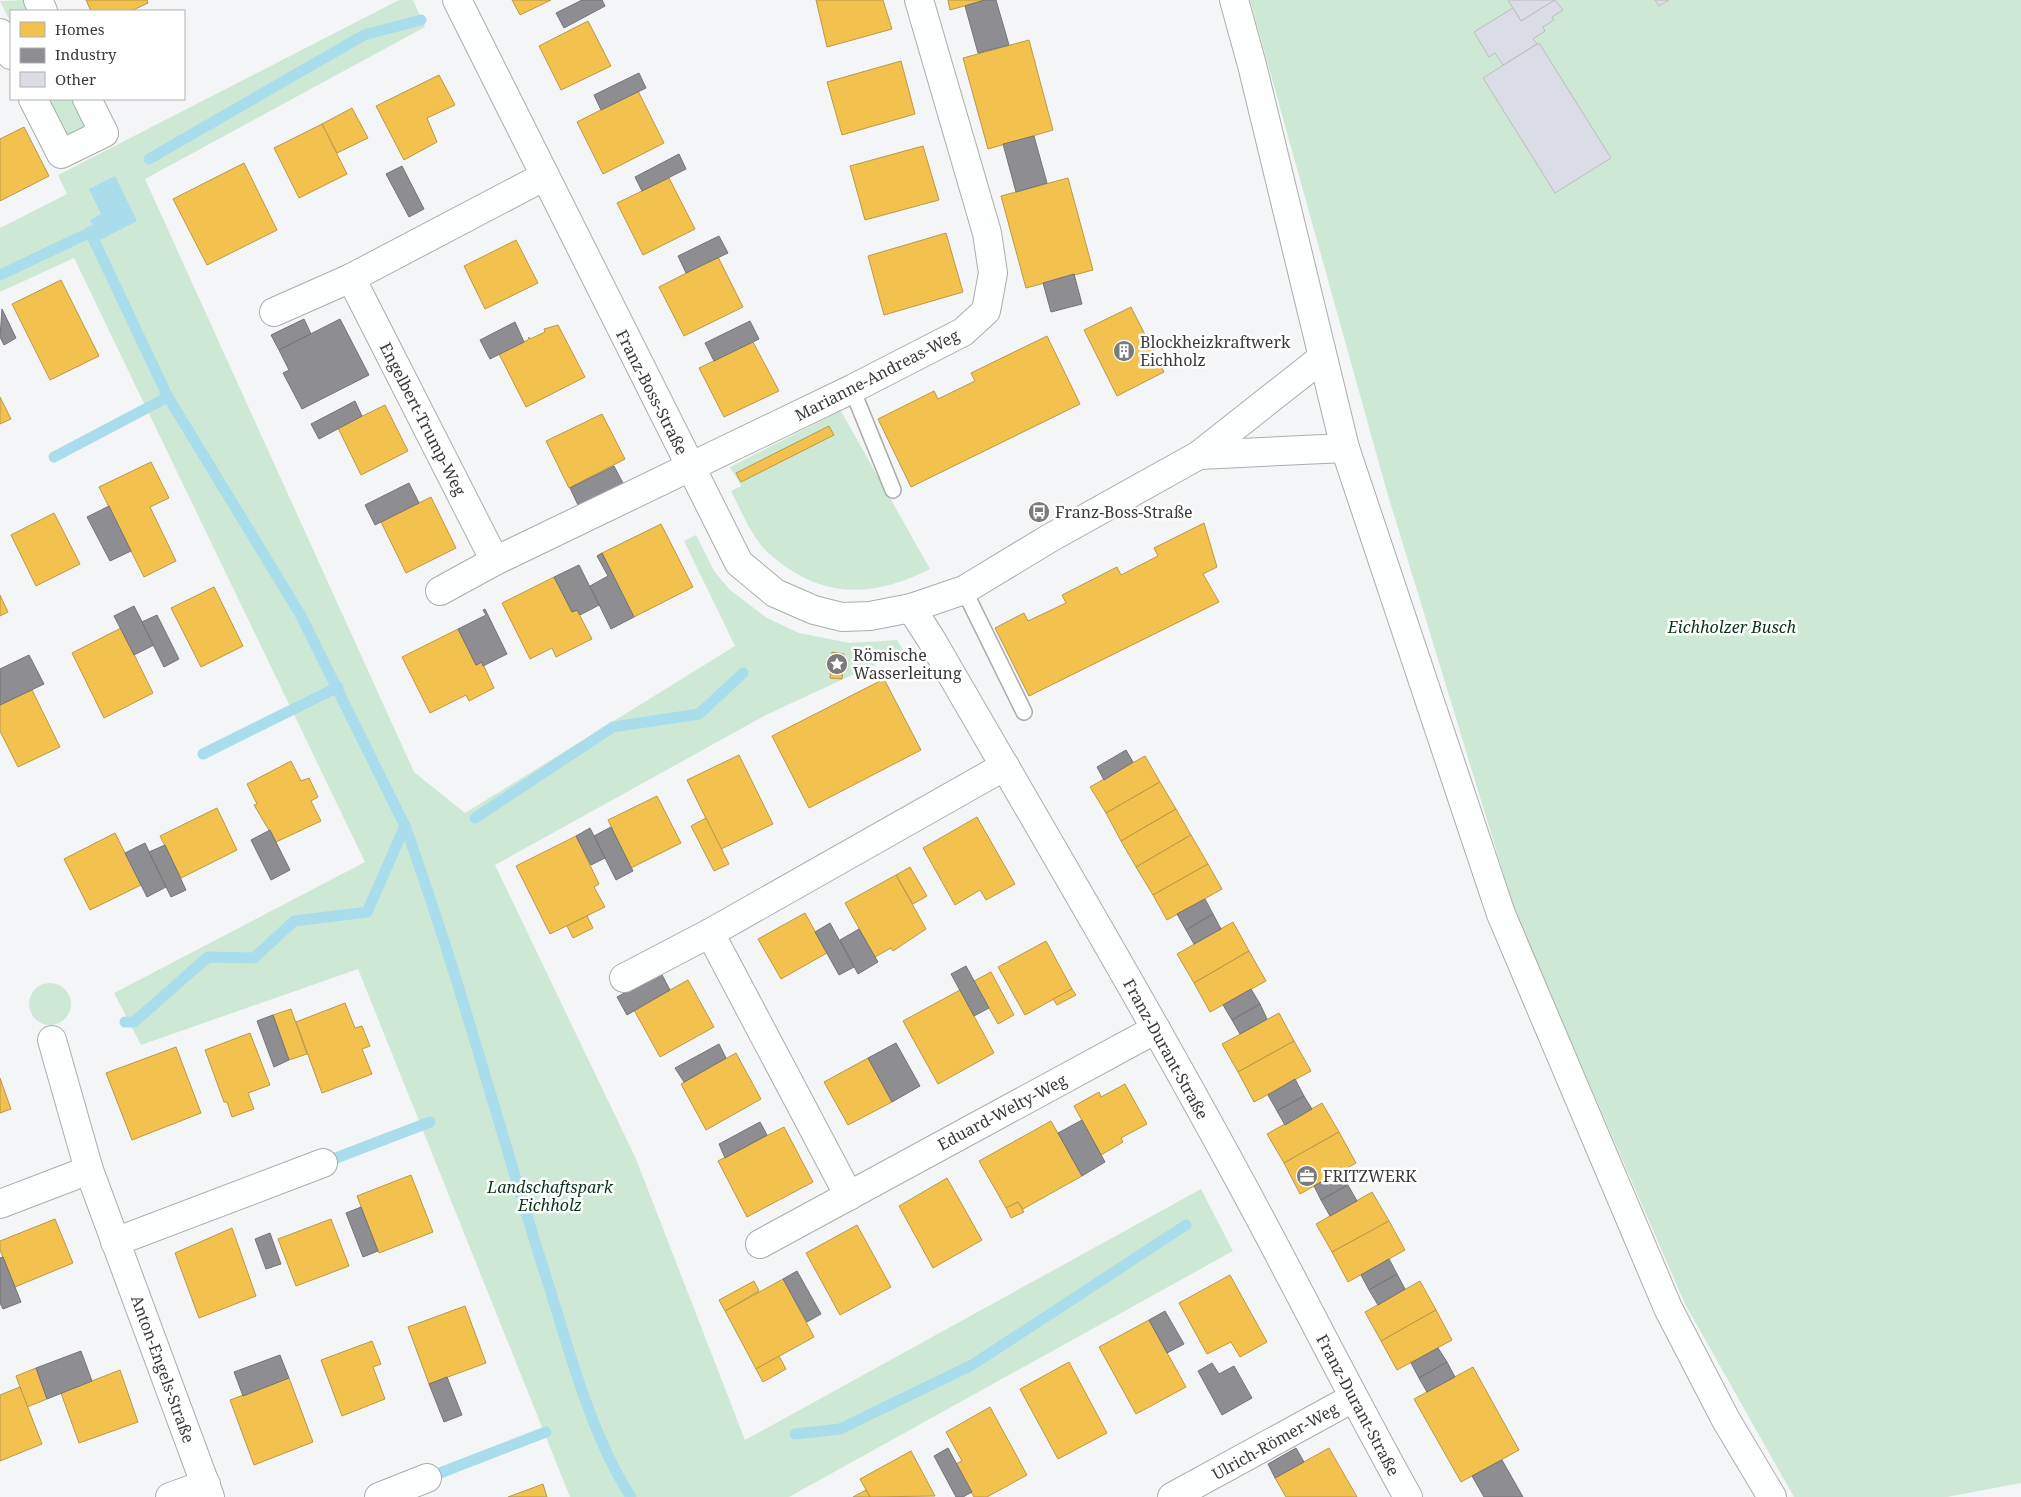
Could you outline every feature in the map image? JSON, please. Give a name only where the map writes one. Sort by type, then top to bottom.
[{"type":"street","name":"Franz-Boss-Straße","points":[[457,0],[739,563],[775,593],[814,610],[842,617],[870,616],[911,608],[964,590],[1050,538],[1199,455],[1322,358]]},
{"type":"street","name":"Marianne-Andreas-Weg","points":[[690,467],[852,389],[963,332],[986,310],[993,273],[987,233],[919,0]]},
{"type":"street","points":[[1234,0],[1252,65],[1345,448],[1410,637],[1501,914],[1668,1308],[1726,1420],[1772,1497]]},
{"type":"street","points":[[0,33],[10,53]]},
{"type":"street","points":[[34,100],[61,154],[104,132],[88,100]]},
{"type":"street","points":[[274,312],[351,278],[544,176]]},
{"type":"street","name":"Engelbert-Trump-Weg","points":[[351,278],[495,561]]},
{"type":"street","name":"Franz-Boss-Straße","points":[[1199,455],[1345,448]]},
{"type":"street","points":[[440,590],[495,561],[690,467]]},
{"type":"street","name":"Franz-Durant-Straße","points":[[911,608],[1005,766],[1156,1029],[1262,1222],[1353,1398],[1408,1497]]},
{"type":"street","points":[[624,978],[710,933],[1005,766]]},
{"type":"street","points":[[710,933],[848,1196]]},
{"type":"street","name":"Eduard-Welty-Weg","points":[[760,1244],[1156,1029]]},
{"type":"street","name":"Anton-Engels-Straße","points":[[52,1040],[89,1170],[208,1491]]},
{"type":"street","points":[[116,1242],[323,1163]]},
{"type":"street","points":[[0,1204],[89,1170]]},
{"type":"street","name":"Ulrich-Römer-Weg","points":[[1172,1497],[1353,1398]]},
{"type":"street","points":[[379,1497],[427,1478]]},
{"type":"street","points":[[170,1497],[208,1491]]},
{"type":"lane","points":[[852,389],[893,490]]},
{"type":"lane","points":[[964,590],[1024,712]]},
{"type":"green space","points":[[25,0],[30,10],[10,10],[10,21],[0,1]]},
{"type":"green space","name":"Landschaftspark Eichholz","points":[[399,0],[413,0],[425,27],[145,179],[414,772],[465,813],[735,646],[684,541],[696,535],[714,571],[730,590],[767,618],[799,633],[850,643],[897,640],[904,651],[766,715],[495,865],[636,1159],[745,1440],[1201,1189],[1233,1251],[789,1497],[570,1497],[358,969],[141,1045],[114,993],[365,862],[74,258],[0,292],[0,228],[67,194],[58,175]]},
{"type":"green space","name":"Eichholzer Busch","points":[[1250,0],[2021,0],[2021,1483],[1947,1497],[1794,1497],[1685,1304],[1516,915],[1387,492]]},
{"type":"green space","points":[[50,100],[75,100],[89,128],[69,138]]},
{"type":"green space","points":[[841,411],[930,569],[893,584],[875,588],[839,589],[821,585],[804,578],[772,556],[760,544],[748,525],[731,491],[741,486],[730,467]]},
{"type":"green space","points":[[50,983],[65,989],[71,1004],[65,1019],[50,1025],[35,1019],[29,1004],[35,989]]},
{"type":"water","points":[[115,176],[137,221],[100,240],[90,220],[101,214],[89,189]]},
{"type":"building: Homes","points":[[86,0],[147,0],[148,3],[133,10],[91,10]]},
{"type":"building: Homes","points":[[512,0],[551,0],[520,15]]},
{"type":"building: Homes","points":[[816,0],[883,0],[892,29],[827,47]]},
{"type":"building: Homes","points":[[948,0],[985,0],[950,10]]},
{"type":"building: Homes","points":[[588,21],[611,66],[561,90],[539,46]]},
{"type":"building: Homes","points":[[1029,40],[1053,130],[988,149],[963,58]]},
{"type":"building: Homes","points":[[901,61],[915,114],[842,135],[827,82]]},
{"type":"building: Homes","points":[[439,75],[455,105],[427,118],[437,142],[404,160],[376,106]]},
{"type":"building: Homes","points":[[638,91],[664,143],[603,174],[577,122]]},
{"type":"building: Homes","points":[[352,108],[368,138],[337,153],[322,124]]},
{"type":"building: Homes","points":[[322,124],[347,174],[299,198],[274,148]]},
{"type":"building: Homes","points":[[24,127],[49,176],[0,201],[0,139]]},
{"type":"building: Homes","points":[[923,146],[939,200],[865,220],[850,166]]},
{"type":"building: Homes","points":[[244,163],[277,230],[207,265],[173,199]]},
{"type":"building: Homes","points":[[669,178],[695,229],[643,255],[617,203]]},
{"type":"building: Homes","points":[[1068,178],[1093,270],[1026,288],[1001,196]]},
{"type":"building: Homes","points":[[946,233],[963,292],[884,315],[868,256]]},
{"type":"building: Homes","points":[[516,240],[538,283],[485,309],[464,266]]},
{"type":"building: Homes","points":[[718,257],[743,307],[684,336],[659,287]]},
{"type":"building: Homes","points":[[61,280],[99,356],[50,380],[12,304]]},
{"type":"building: Homes","name":"Blockheizkraftwerk Eichholz","points":[[1131,307],[1164,372],[1117,396],[1084,330]]},
{"type":"building: Homes","points":[[558,325],[585,377],[526,407],[499,354],[528,340],[529,337],[530,339],[545,332],[544,329]]},
{"type":"building: Homes","points":[[1047,336],[1080,404],[911,487],[878,419],[934,391],[938,399],[975,381],[971,373]]},
{"type":"building: Homes","points":[[753,342],[779,391],[724,417],[699,368]]},
{"type":"building: Homes","points":[[0,397],[11,419],[0,424]]},
{"type":"building: Homes","points":[[385,405],[408,451],[361,475],[338,428]]},
{"type":"building: Homes","points":[[602,414],[625,459],[569,488],[546,441]]},
{"type":"building: Homes","points":[[829,426],[834,435],[741,482],[736,473]]},
{"type":"building: Homes","points":[[151,462],[169,498],[150,507],[176,561],[144,577],[99,487]]},
{"type":"building: Homes","points":[[431,497],[456,548],[406,573],[381,522]]},
{"type":"building: Homes","points":[[54,513],[80,564],[36,586],[11,535]]},
{"type":"building: Homes","points":[[1204,523],[1217,567],[1203,574],[1219,602],[1029,696],[995,628],[1024,613],[1028,621],[1066,603],[1062,595],[1117,567],[1121,575],[1158,556],[1154,548]]},
{"type":"building: Homes","points":[[661,524],[693,587],[634,617],[602,553]]},
{"type":"building: Homes","points":[[554,577],[572,612],[577,610],[592,639],[556,657],[552,648],[530,659],[502,603]]},
{"type":"building: Homes","points":[[214,587],[243,646],[201,667],[171,608]]},
{"type":"building: Homes","points":[[0,595],[8,612],[0,616]]},
{"type":"building: Homes","points":[[121,628],[153,693],[104,718],[72,653]]},
{"type":"building: Homes","points":[[458,629],[476,665],[482,662],[494,688],[469,701],[466,695],[430,713],[402,657]]},
{"type":"building: Homes","points":[[832,652],[844,654],[842,679],[830,678]]},
{"type":"building: Homes","points":[[884,679],[921,750],[809,808],[772,736]]},
{"type":"building: Homes","points":[[32,690],[60,747],[18,767],[0,731],[0,705]]},
{"type":"building: Homes","points":[[739,755],[773,824],[721,849],[687,780]]},
{"type":"building: Homes","points":[[1145,756],[1160,782],[1106,813],[1090,787]]},
{"type":"building: Homes","points":[[291,761],[301,781],[309,778],[318,797],[311,801],[321,821],[276,842],[254,805],[257,804],[247,784]]},
{"type":"building: Homes","points":[[1160,782],[1176,809],[1121,841],[1106,813]]},
{"type":"building: Homes","points":[[657,796],[681,843],[631,868],[608,820]]},
{"type":"building: Homes","points":[[217,808],[237,850],[181,878],[160,836]]},
{"type":"building: Homes","points":[[1176,809],[1191,835],[1136,867],[1121,841]]},
{"type":"building: Homes","points":[[977,817],[1015,884],[986,900],[980,890],[955,905],[923,848]]},
{"type":"building: Homes","points":[[706,818],[729,864],[714,871],[691,826]]},
{"type":"building: Homes","points":[[115,833],[141,885],[90,910],[64,859]]},
{"type":"building: Homes","points":[[1191,835],[1208,864],[1153,895],[1136,867]]},
{"type":"building: Homes","points":[[576,836],[599,884],[594,887],[605,907],[550,934],[516,866]]},
{"type":"building: Homes","points":[[1208,864],[1222,889],[1167,920],[1153,895]]},
{"type":"building: Homes","points":[[910,867],[927,896],[913,904],[896,875]]},
{"type":"building: Homes","points":[[896,875],[926,929],[893,951],[891,948],[875,957],[845,903]]},
{"type":"building: Homes","points":[[805,913],[827,953],[781,979],[758,939]]},
{"type":"building: Homes","points":[[587,916],[593,928],[573,938],[567,926]]},
{"type":"building: Homes","points":[[1233,922],[1249,951],[1194,983],[1177,954]]},
{"type":"building: Homes","points":[[1046,941],[1072,989],[1025,1015],[998,967]]},
{"type":"building: Homes","points":[[1249,951],[1266,981],[1210,1012],[1194,983]]},
{"type":"building: Homes","points":[[991,972],[1014,1015],[998,1024],[974,981]]},
{"type":"building: Homes","points":[[688,980],[714,1027],[660,1057],[634,1010]]},
{"type":"building: Homes","points":[[1072,989],[1076,995],[1057,1005],[1053,999]]},
{"type":"building: Homes","points":[[960,990],[994,1053],[938,1084],[903,1021]]},
{"type":"building: Homes","points":[[345,1003],[355,1028],[362,1026],[370,1046],[362,1049],[372,1074],[322,1093],[296,1022]]},
{"type":"building: Homes","points":[[291,1009],[307,1054],[289,1060],[273,1015]]},
{"type":"building: Homes","points":[[1279,1013],[1294,1041],[1238,1072],[1222,1044]]},
{"type":"building: Homes","points":[[250,1033],[270,1085],[248,1093],[254,1109],[232,1117],[227,1102],[224,1102],[205,1050]]},
{"type":"building: Homes","points":[[1294,1041],[1311,1071],[1254,1102],[1238,1072]]},
{"type":"building: Homes","points":[[176,1047],[201,1113],[132,1140],[106,1073]]},
{"type":"building: Homes","points":[[736,1053],[761,1099],[706,1130],[681,1084]]},
{"type":"building: Homes","points":[[868,1058],[892,1102],[848,1125],[824,1082]]},
{"type":"building: Homes","points":[[0,1078],[11,1109],[0,1113]]},
{"type":"building: Homes","points":[[1125,1084],[1147,1124],[1121,1138],[1123,1142],[1101,1155],[1074,1106],[1099,1092],[1101,1097]]},
{"type":"building: Homes","points":[[1322,1103],[1339,1132],[1284,1163],[1267,1134]]},
{"type":"building: Homes","points":[[1051,1121],[1082,1176],[1023,1209],[1018,1202],[1006,1208],[979,1161]]},
{"type":"building: Homes","points":[[784,1127],[813,1182],[747,1217],[718,1161]]},
{"type":"building: Homes","points":[[1339,1132],[1356,1163],[1300,1194],[1284,1163]]},
{"type":"building: Homes","points":[[411,1175],[433,1232],[379,1253],[357,1196]]},
{"type":"building: Homes","points":[[947,1178],[982,1240],[933,1268],[899,1206]]},
{"type":"building: Homes","points":[[1372,1192],[1389,1221],[1332,1252],[1316,1224]]},
{"type":"building: Homes","points":[[1018,1202],[1024,1212],[1011,1218],[1006,1208]]},
{"type":"building: Homes","points":[[55,1219],[73,1263],[15,1287],[0,1250],[0,1241]]},
{"type":"building: Homes","points":[[331,1219],[349,1266],[296,1286],[278,1239]]},
{"type":"building: Homes","points":[[1389,1221],[1405,1250],[1348,1282],[1332,1252]]},
{"type":"building: Homes","points":[[857,1225],[891,1287],[840,1315],[806,1253]]},
{"type":"building: Homes","points":[[232,1228],[256,1296],[199,1318],[175,1253]]},
{"type":"building: Homes","points":[[1230,1275],[1267,1342],[1240,1357],[1231,1342],[1207,1354],[1179,1303]]},
{"type":"building: Homes","points":[[783,1279],[814,1337],[756,1369],[725,1311]]},
{"type":"building: Homes","points":[[754,1281],[759,1291],[725,1311],[719,1300]]},
{"type":"building: Homes","points":[[1420,1281],[1436,1310],[1381,1341],[1365,1312]]},
{"type":"building: Homes","points":[[465,1306],[486,1363],[429,1384],[408,1327]]},
{"type":"building: Homes","points":[[1436,1310],[1452,1340],[1397,1370],[1381,1341]]},
{"type":"building: Homes","points":[[1149,1320],[1186,1387],[1136,1414],[1099,1347]]},
{"type":"building: Homes","points":[[372,1341],[381,1364],[373,1367],[385,1399],[342,1416],[321,1360]]},
{"type":"building: Homes","points":[[779,1356],[786,1369],[763,1382],[756,1369]]},
{"type":"building: Homes","points":[[1069,1362],[1107,1433],[1058,1459],[1020,1389]]},
{"type":"building: Homes","points":[[1473,1367],[1519,1450],[1461,1482],[1414,1399]]},
{"type":"building: Homes","points":[[36,1368],[47,1399],[27,1407],[16,1376]]},
{"type":"building: Homes","points":[[120,1370],[138,1422],[79,1443],[61,1393]]},
{"type":"building: Homes","points":[[289,1378],[313,1442],[254,1465],[230,1400]]},
{"type":"building: Homes","points":[[20,1387],[42,1444],[0,1461],[0,1395]]},
{"type":"building: Homes","points":[[990,1407],[1027,1475],[987,1497],[974,1497],[956,1464],[962,1461],[946,1432]]},
{"type":"building: Homes","points":[[1329,1448],[1357,1497],[1286,1497],[1275,1478]]},
{"type":"building: Homes","points":[[911,1451],[935,1496],[870,1497],[860,1479]]},
{"type":"building: Homes","points":[[543,1484],[547,1497],[508,1497]]},
{"type":"building: Homes","points":[[866,1490],[870,1497],[853,1497]]},
{"type":"building: Industry","points":[[582,0],[602,0],[605,6],[564,28],[556,13]]},
{"type":"building: Industry","points":[[985,0],[996,0],[1009,45],[978,53],[965,6]]},
{"type":"building: Industry","points":[[639,73],[646,88],[601,110],[594,95]]},
{"type":"building: Industry","points":[[1034,136],[1047,183],[1016,192],[1003,144]]},
{"type":"building: Industry","points":[[679,154],[686,169],[642,191],[635,177]]},
{"type":"building: Industry","points":[[402,166],[424,209],[409,217],[386,174]]},
{"type":"building: Industry","points":[[719,236],[728,253],[686,273],[678,256]]},
{"type":"building: Industry","points":[[1074,274],[1082,304],[1051,312],[1043,283]]},
{"type":"building: Industry","points":[[2,309],[16,338],[4,345],[0,337]]},
{"type":"building: Industry","points":[[304,319],[311,334],[279,350],[271,335]]},
{"type":"building: Industry","points":[[340,319],[369,375],[302,409],[283,373],[289,370],[279,350]]},
{"type":"building: Industry","points":[[750,321],[759,339],[714,361],[705,343]]},
{"type":"building: Industry","points":[[515,322],[524,342],[490,359],[480,340]]},
{"type":"building: Industry","points":[[355,401],[362,416],[319,439],[311,424]]},
{"type":"building: Industry","points":[[614,466],[624,485],[579,507],[570,488]]},
{"type":"building: Industry","points":[[409,483],[419,503],[375,525],[365,505]]},
{"type":"building: Industry","points":[[109,506],[131,551],[110,561],[87,517]]},
{"type":"building: Industry","points":[[602,553],[634,617],[611,629],[590,586],[608,576],[597,556]]},
{"type":"building: Industry","points":[[579,565],[599,605],[580,615],[577,610],[572,612],[554,577]]},
{"type":"building: Industry","points":[[134,606],[154,645],[134,655],[114,616]]},
{"type":"building: Industry","points":[[485,609],[507,654],[483,666],[482,662],[476,665],[458,629],[486,615],[483,610]]},
{"type":"building: Industry","points":[[157,615],[179,659],[164,667],[142,622]]},
{"type":"building: Industry","points":[[29,655],[44,684],[0,705],[0,669]]},
{"type":"building: Industry","points":[[1126,750],[1133,762],[1104,780],[1097,767]]},
{"type":"building: Industry","points":[[611,827],[633,871],[616,880],[594,836]]},
{"type":"building: Industry","points":[[590,828],[605,858],[591,865],[576,836]]},
{"type":"building: Industry","points":[[270,830],[290,870],[271,880],[251,840]]},
{"type":"building: Industry","points":[[145,843],[166,887],[147,897],[125,853]]},
{"type":"building: Industry","points":[[165,845],[186,890],[171,897],[149,852]]},
{"type":"building: Industry","points":[[1205,899],[1213,914],[1186,930],[1177,914]]},
{"type":"building: Industry","points":[[1213,914],[1221,929],[1194,944],[1186,930]]},
{"type":"building: Industry","points":[[830,923],[854,967],[839,975],[815,932]]},
{"type":"building: Industry","points":[[859,929],[878,962],[858,974],[840,940]]},
{"type":"building: Industry","points":[[966,966],[989,1008],[974,1016],[951,974]]},
{"type":"building: Industry","points":[[661,973],[670,990],[627,1015],[617,997]]},
{"type":"building: Industry","points":[[1251,989],[1260,1004],[1232,1020],[1223,1005]]},
{"type":"building: Industry","points":[[1260,1004],[1267,1019],[1240,1034],[1232,1020]]},
{"type":"building: Industry","points":[[273,1015],[289,1060],[274,1067],[257,1021]]},
{"type":"building: Industry","points":[[896,1043],[920,1086],[892,1102],[868,1058]]},
{"type":"building: Industry","points":[[719,1044],[726,1058],[684,1082],[675,1068]]},
{"type":"building: Industry","points":[[1295,1079],[1304,1096],[1277,1111],[1268,1095]]},
{"type":"building: Industry","points":[[1304,1096],[1312,1109],[1285,1125],[1277,1111]]},
{"type":"building: Industry","points":[[1082,1120],[1105,1162],[1082,1176],[1058,1133]]},
{"type":"building: Industry","points":[[760,1122],[767,1135],[725,1158],[719,1144]]},
{"type":"building: Industry","points":[[1341,1171],[1348,1185],[1321,1200],[1314,1186]]},
{"type":"building: Industry","points":[[1348,1185],[1357,1201],[1330,1216],[1321,1200]]},
{"type":"building: Industry","points":[[361,1207],[378,1251],[363,1257],[346,1213]]},
{"type":"building: Industry","points":[[270,1233],[281,1264],[266,1269],[255,1239]]},
{"type":"building: Industry","points":[[3,1257],[21,1302],[3,1309],[0,1303],[0,1258]]},
{"type":"building: Industry","points":[[1389,1259],[1397,1274],[1369,1290],[1361,1275]]},
{"type":"building: Industry","points":[[797,1271],[821,1314],[807,1322],[783,1279]]},
{"type":"building: Industry","points":[[1397,1274],[1405,1289],[1378,1305],[1369,1290]]},
{"type":"building: Industry","points":[[1165,1311],[1184,1344],[1167,1353],[1149,1320]]},
{"type":"building: Industry","points":[[1438,1348],[1447,1362],[1419,1378],[1411,1363]]},
{"type":"building: Industry","points":[[81,1351],[92,1381],[47,1399],[36,1368]]},
{"type":"building: Industry","points":[[280,1355],[289,1378],[243,1396],[234,1372]]},
{"type":"building: Industry","points":[[1447,1362],[1455,1377],[1427,1392],[1419,1378]]},
{"type":"building: Industry","points":[[1212,1363],[1219,1374],[1234,1366],[1252,1398],[1222,1415],[1198,1371]]},
{"type":"building: Industry","points":[[447,1377],[462,1415],[444,1422],[429,1384]]},
{"type":"building: Industry","points":[[948,1448],[972,1492],[963,1497],[956,1497],[934,1456]]},
{"type":"building: Industry","points":[[1296,1448],[1304,1462],[1275,1478],[1268,1464]]},
{"type":"building: Industry","points":[[1502,1460],[1523,1497],[1484,1497],[1472,1476]]},
{"type":"building: Other","points":[[1508,0],[1555,0],[1521,21]]},
{"type":"building: Other","points":[[1555,0],[1563,10],[1552,17],[1554,20],[1543,27],[1545,31],[1533,39],[1537,44],[1503,65],[1495,53],[1489,57],[1474,32],[1513,8],[1521,21]]},
{"type":"building: Other","points":[[1655,0],[1669,0],[1659,6]]},
{"type":"building: Other","points":[[1539,43],[1611,158],[1555,193],[1483,78]]},
{"type":"waterway","points":[[149,159],[364,35],[421,20]]},
{"type":"waterway","points":[[0,275],[95,230]]},
{"type":"waterway","points":[[90,232],[168,397],[300,614],[405,826]]},
{"type":"waterway","points":[[54,457],[168,397]]},
{"type":"waterway","points":[[475,818],[613,727],[699,714],[743,673]]},
{"type":"waterway","points":[[203,754],[338,687]]},
{"type":"waterway","points":[[125,1022],[134,1022],[208,957],[254,958],[294,921],[367,912],[405,826],[443,939],[582,1392],[604,1447],[631,1497]]},
{"type":"waterway","points":[[323,1163],[430,1122]]},
{"type":"waterway","points":[[795,1434],[840,1429],[972,1365],[1186,1225]]},
{"type":"waterway","points":[[427,1478],[546,1432]]},
{"type":"place","name":"Blockheizkraftwerk Eichholz","points":[[1124,351]]},
{"type":"place","name":"Franz-Boss-Straße","points":[[1039,512]]},
{"type":"place","name":"Römische Wasserleitung","points":[[837,664]]},
{"type":"place","name":"FRITZWERK","points":[[1307,1176]]}]
